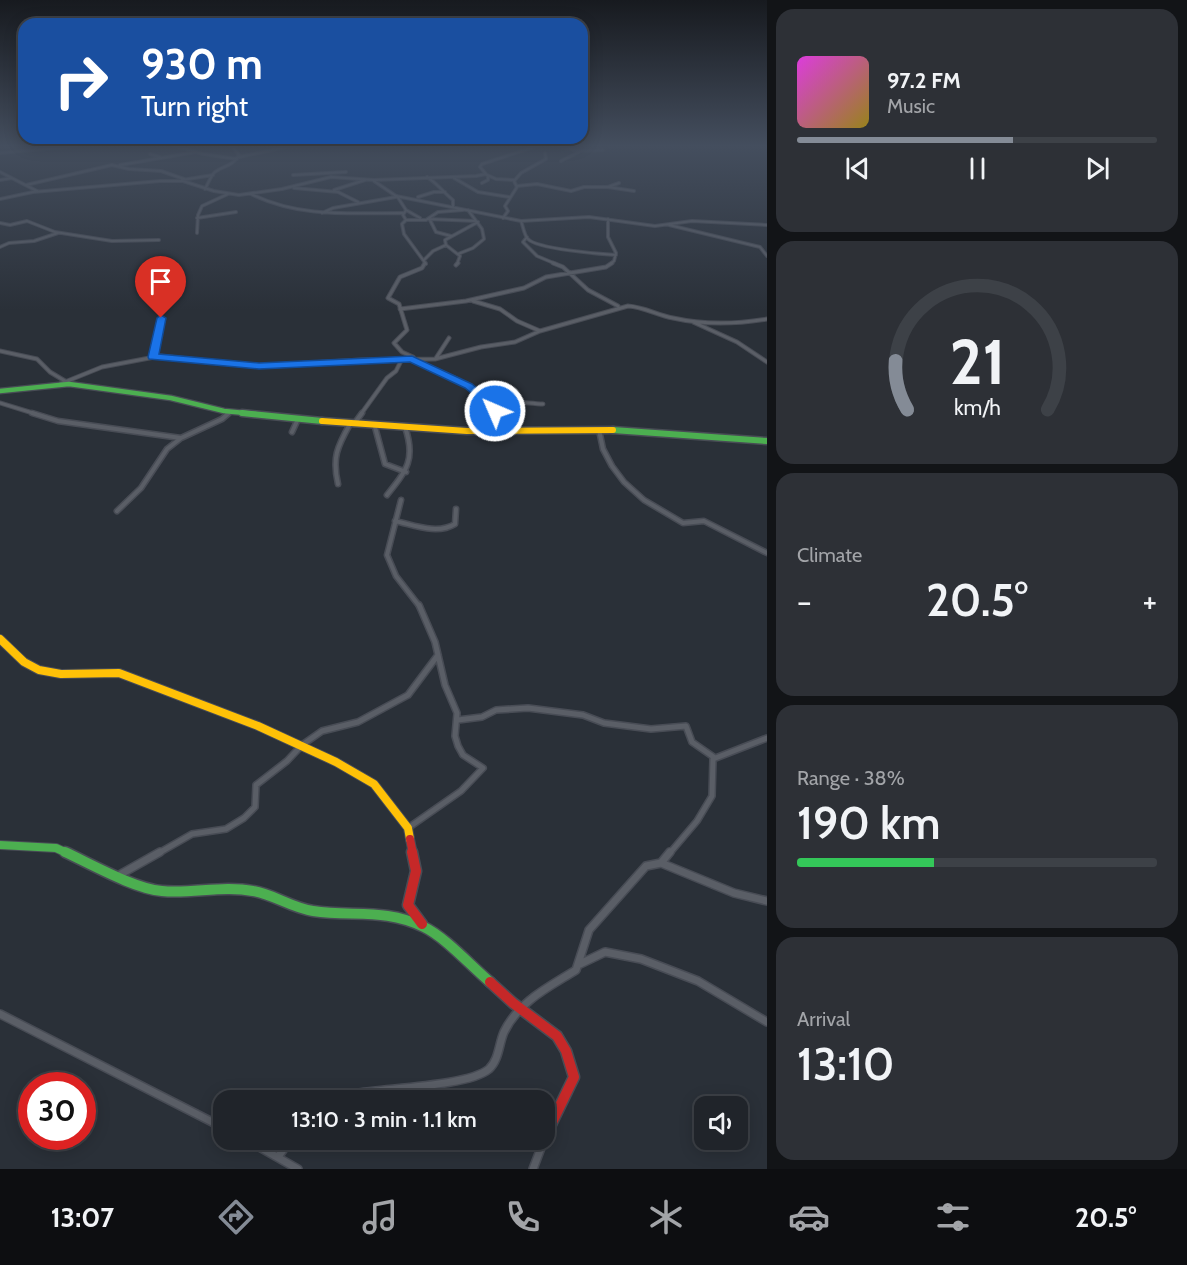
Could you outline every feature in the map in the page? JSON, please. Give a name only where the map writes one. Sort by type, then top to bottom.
[{"type":"street","points":[[197,232],[199,208],[214,201]]},
{"type":"street","points":[[265,201],[282,209],[322,213],[353,215],[405,211],[428,219],[433,223],[436,232],[452,236]]},
{"type":"street","points":[[354,201],[359,203]]},
{"type":"street","points":[[322,213],[333,208],[375,201]]},
{"type":"street","points":[[400,201],[405,211],[406,220],[402,225],[405,234],[424,260],[425,266],[403,274],[394,284],[388,298],[399,304],[407,330],[394,343],[402,352],[414,359],[459,380],[489,403],[498,419],[495,429]]},
{"type":"street","points":[[426,201],[521,221],[584,217],[646,225],[669,225],[760,247],[767,256]]},
{"type":"street","points":[[453,201],[453,207]]},
{"type":"street","points":[[503,218],[508,212],[505,206],[507,201]]},
{"type":"street","points":[[428,219],[438,212],[467,210]]},
{"type":"street","points":[[467,210],[477,222],[484,234],[484,239],[473,248],[458,254],[449,250],[446,240],[477,222]]},
{"type":"street","points":[[197,218],[236,212]]},
{"type":"street","points":[[400,309],[470,300],[524,288],[546,277],[606,267],[612,264],[616,255],[606,231],[608,219]]},
{"type":"street","points":[[406,220],[477,222]]},
{"type":"street","points":[[521,221],[527,237],[533,242],[569,250],[616,255]]},
{"type":"street","points":[[669,225],[684,221],[767,225]]},
{"type":"street","points":[[0,223],[10,225],[28,222],[60,233],[112,241],[159,240]]},
{"type":"street","points":[[0,247],[9,243],[34,241],[60,233]]},
{"type":"street","points":[[527,237],[523,242],[533,253],[563,267],[588,290],[619,307]]},
{"type":"street","points":[[424,260],[433,251],[446,245]]},
{"type":"street","points":[[456,265],[460,260],[458,254]]},
{"type":"street","points":[[470,300],[500,309],[517,321],[540,331]]},
{"type":"street","points":[[62,383],[102,367],[153,357],[173,356],[223,364],[259,366],[436,358],[481,347],[516,342],[540,331],[619,307],[641,307],[671,318],[691,321],[742,323],[767,319]]},
{"type":"street","points":[[153,357],[161,318]]},
{"type":"street","points":[[691,321],[737,342],[767,362]]},
{"type":"street","points":[[436,358],[449,338]]},
{"type":"street","points":[[0,351],[37,359],[62,383]]},
{"type":"street","points":[[338,484],[334,473],[335,465],[345,431],[387,378],[396,371],[402,359]]},
{"type":"street","points":[[0,391],[62,383],[171,398],[230,412],[375,426],[551,432],[599,430],[675,432],[767,441]]},
{"type":"street","points":[[0,403],[57,421],[181,438]]},
{"type":"street","points":[[474,429],[472,412],[489,403],[543,404]]},
{"type":"street","points":[[117,511],[141,488],[167,449],[181,438],[222,419],[230,412]]},
{"type":"street","points":[[292,432],[298,419]]},
{"type":"street","points":[[375,426],[385,464],[388,468],[406,472]]},
{"type":"street","points":[[387,495],[409,467],[411,447],[405,427]]},
{"type":"street","points":[[599,430],[603,452],[619,476],[639,496],[683,523],[706,522],[767,553]]},
{"type":"street","points":[[401,500],[395,520],[396,527],[387,555],[389,563],[396,576],[422,609],[458,720],[455,736],[458,746],[463,754],[483,768],[483,771],[422,822],[408,828]]},
{"type":"street","points":[[395,520],[447,529],[454,524],[456,509]]},
{"type":"street","points":[[0,639],[19,658],[34,668],[66,674],[102,671],[118,673],[241,719],[302,745],[374,784],[408,828],[416,871],[408,905],[423,926]]},
{"type":"street","points":[[119,875],[192,834],[226,829],[244,818],[255,807],[258,782],[287,761],[302,745],[326,729],[358,722],[408,694],[438,655]]},
{"type":"street","points":[[458,720],[482,717],[496,710],[528,708],[583,715],[604,723],[651,729],[686,726],[692,742],[715,758]]},
{"type":"street","points":[[661,863],[697,821],[712,796],[712,762],[715,758],[767,738]]},
{"type":"street","points":[[0,845],[56,849],[142,886],[160,891],[240,889],[255,891],[312,911],[386,914],[423,926],[441,936],[458,955],[521,1009],[545,1023],[558,1035],[567,1050],[574,1077],[555,1116]]},
{"type":"street","points":[[378,1090],[480,1075],[498,1058],[505,1031],[521,1009],[545,986],[576,970],[580,964],[589,930],[646,866],[661,863],[734,893],[767,901]]},
{"type":"street","points":[[580,964],[605,952],[653,964],[705,984],[738,1007],[767,1022]]},
{"type":"street","points":[[0,1014],[213,1122]]},
{"type":"street","points":[[265,1150],[298,1169]]},
{"type":"street","points":[[278,1157],[283,1150]]},
{"type":"street","points":[[533,1169],[540,1150]]},
{"type":"traffic: fast","points":[[0,391],[69,384],[171,398],[224,411],[322,421]]},
{"type":"traffic: fast","points":[[613,430],[767,441]]},
{"type":"traffic: fast","points":[[0,845],[56,848],[142,886],[161,891],[240,889],[255,891],[312,911],[386,914],[423,926],[441,936],[451,948],[490,982]]},
{"type":"traffic: slow","points":[[322,421],[467,431],[613,430]]},
{"type":"traffic: slow","points":[[0,639],[24,662],[39,670],[61,674],[119,673],[258,726],[336,762],[374,784],[408,828],[410,839]]},
{"type":"traffic: jam","points":[[410,839],[416,871],[408,905],[422,924]]},
{"type":"traffic: jam","points":[[490,982],[513,1003],[551,1030],[566,1051],[574,1077],[555,1116]]},
{"type":"route","points":[[161,318],[159,337],[153,357],[173,356],[223,364],[259,366],[412,359],[452,376],[468,386],[488,403],[490,402],[495,411]]}]
